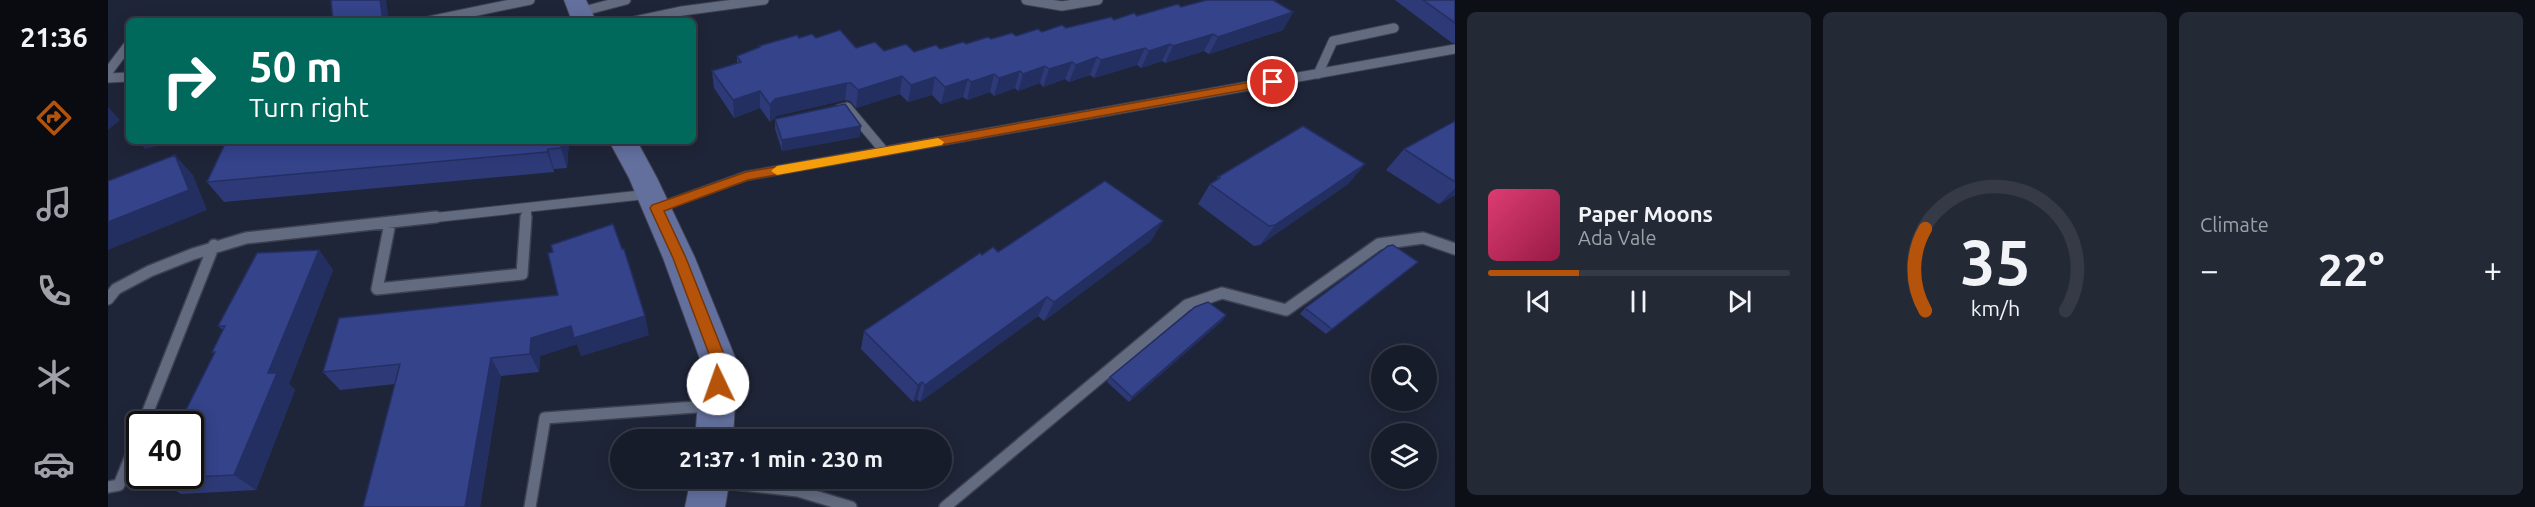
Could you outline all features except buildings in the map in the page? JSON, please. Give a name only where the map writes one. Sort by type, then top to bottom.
[{"type":"street","points":[[624,144],[680,258],[719,362],[715,429]]},
{"type":"lane","points":[[443,18],[530,0]]},
{"type":"lane","points":[[580,11],[626,0]]},
{"type":"lane","points":[[649,18],[682,11],[764,0]]},
{"type":"lane","points":[[1026,0],[1045,6],[1063,8],[1098,0]]},
{"type":"lane","points":[[1318,74],[1334,41],[1394,28]]},
{"type":"lane","points":[[108,72],[126,48]]},
{"type":"lane","points":[[108,299],[129,280],[214,246],[246,238],[527,208],[653,201],[746,176],[1455,49]]},
{"type":"lane","points":[[108,78],[126,77]]},
{"type":"lane","points":[[827,112],[847,107],[884,151]]},
{"type":"lane","points":[[390,223],[377,289],[522,274],[527,208]]},
{"type":"lane","points":[[945,507],[1188,305],[1222,293],[1286,310],[1379,244],[1422,238],[1455,249]]},
{"type":"lane","points":[[148,411],[214,246]]},
{"type":"lane","points":[[530,507],[545,418],[716,406]]},
{"type":"lane","points":[[108,487],[119,485],[126,468]]},
{"type":"lane","points":[[709,489],[798,491],[851,507]]},
{"type":"slow traffic","points":[[777,171],[938,142]]},
{"type":"route","points":[[718,384],[719,362],[680,258],[657,208],[746,176],[1273,82]]}]
